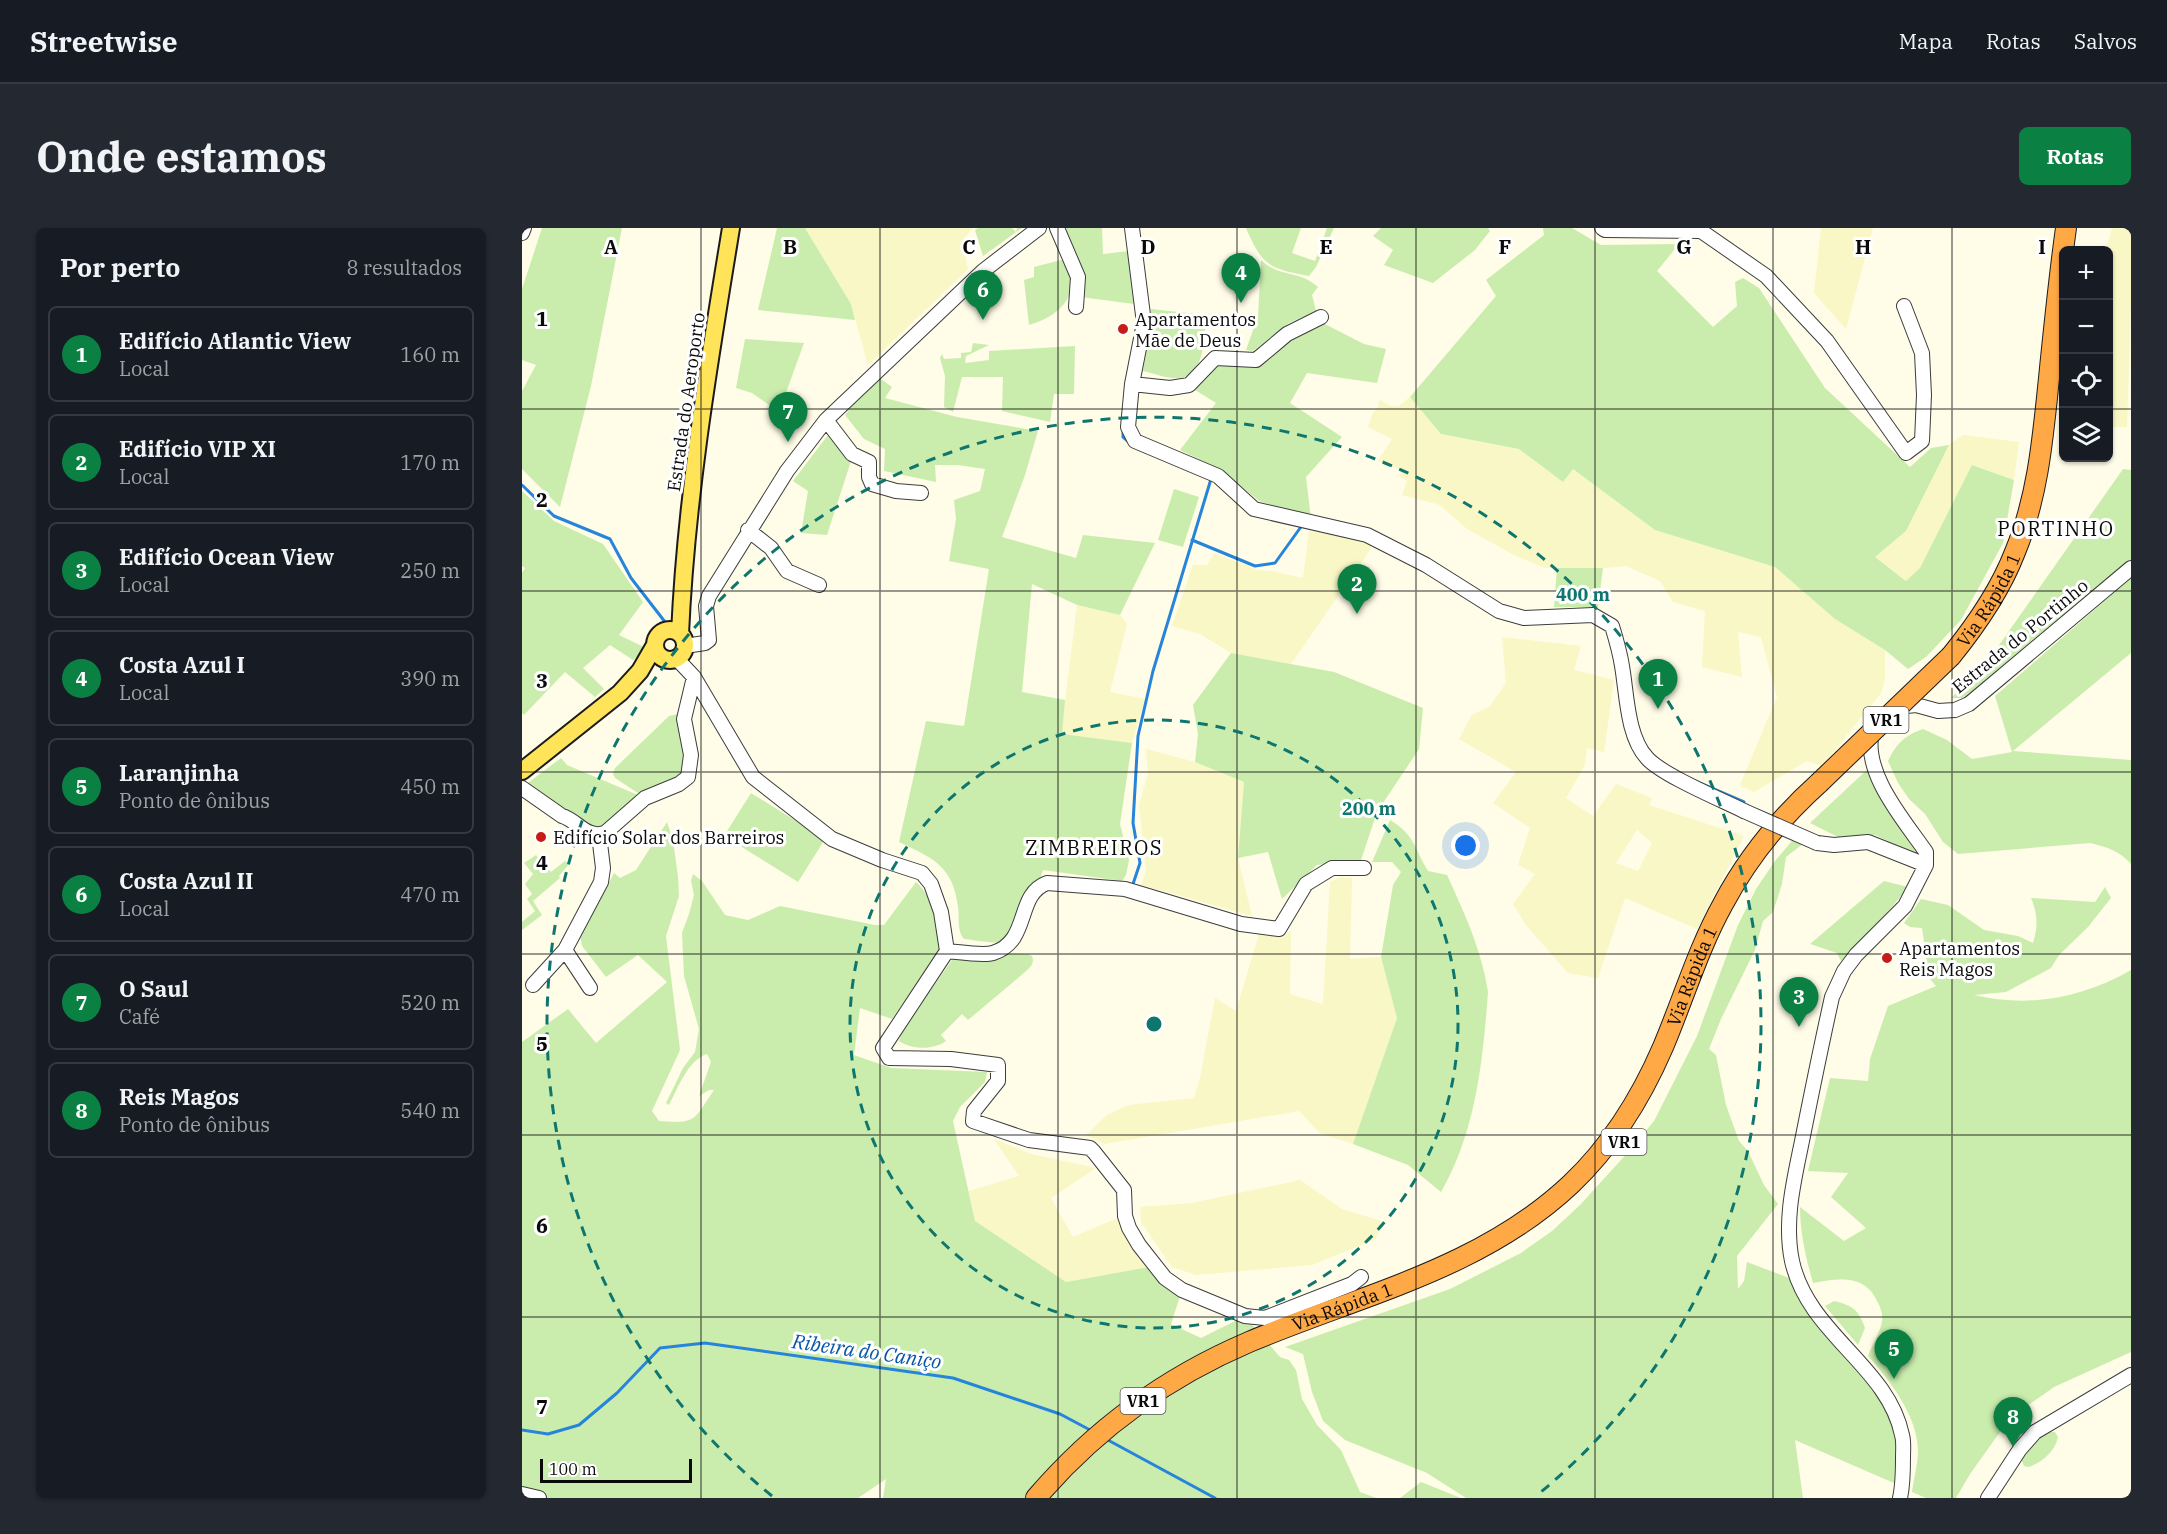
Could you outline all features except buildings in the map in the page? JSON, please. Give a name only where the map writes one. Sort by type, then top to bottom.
[{"type":"highway","name":"Via Rápida 1","points":[[1955,661],[1988,608],[2008,569],[2025,525],[2040,456],[2058,282],[2066,228]]},
{"type":"highway","points":[[2076,246],[2079,228]]},
{"type":"highway","name":"Via Rápida 1","points":[[1053,1498],[1111,1441],[1159,1404],[1273,1339],[1470,1255],[1530,1219],[1571,1184],[1612,1138],[1644,1088],[1663,1049],[1711,928],[1734,883],[1773,830],[1823,787],[1955,661],[1998,613],[2014,585],[2037,527],[2046,495],[2053,457],[2063,354]]},
{"type":"highway","name":"Via Rápida 1","points":[[1036,1498],[1075,1456],[1145,1399],[1182,1375],[1249,1342],[1273,1339]]},
{"type":"main road","name":"Estrada do Aeroporto","points":[[522,771],[620,693],[640,671],[671,645],[682,581],[709,362],[731,228]]},
{"type":"street","points":[[522,233],[524,228]]},
{"type":"street","points":[[671,645],[705,643],[709,640],[706,606],[709,596],[748,530],[826,420],[983,271],[1039,228]]},
{"type":"street","points":[[1057,228],[1078,277],[1076,307]]},
{"type":"street","points":[[1132,228],[1144,323],[1132,384],[1128,427],[1135,441],[1218,476],[1254,509],[1367,535],[1426,565],[1499,611],[1524,618],[1593,615],[1612,626],[1622,667],[1625,701],[1636,738],[1647,759],[1667,772],[1744,811],[1816,843],[1834,845],[1868,842],[1926,865],[1905,906],[1856,956],[1845,971],[1832,997],[1790,1200],[1789,1222],[1792,1262],[1798,1281],[1809,1302],[1826,1326],[1878,1385],[1893,1409],[1902,1435],[1903,1470],[1900,1498]]},
{"type":"street","points":[[1602,228],[1605,230],[1701,231],[1766,276],[1827,341],[1906,453],[1922,441],[1924,395],[1922,353],[1904,306]]},
{"type":"street","points":[[1132,384],[1170,388],[1189,385],[1215,358],[1256,360],[1287,334],[1321,317]]},
{"type":"street","points":[[826,420],[852,454],[868,462],[872,484],[896,491],[921,493]]},
{"type":"street","points":[[748,530],[771,548],[787,572],[819,585]]},
{"type":"street","name":"Estrada do Portinho","points":[[1926,865],[1926,852],[1884,790],[1870,751],[1871,733],[1878,716],[1892,708],[1916,705],[1938,711],[1955,710],[1969,704],[2131,568]]},
{"type":"street","points":[[671,645],[694,677],[753,777],[832,839],[882,860],[922,873],[931,884],[941,912],[947,951],[884,1048],[889,1058],[951,1059],[998,1065],[998,1081],[974,1112],[973,1121],[1029,1140],[1090,1148],[1095,1152],[1122,1185],[1125,1216],[1129,1228],[1154,1267],[1182,1290],[1245,1316],[1265,1318],[1352,1284],[1361,1277]]},
{"type":"street","points":[[522,788],[562,816],[569,818],[587,833],[598,835],[605,833],[645,798],[680,784],[688,777],[691,750],[684,719],[694,677]]},
{"type":"street","points":[[533,985],[566,950],[601,882],[603,868],[598,835]]},
{"type":"street","points":[[947,951],[993,953],[1006,945],[1018,934],[1031,894],[1038,886],[1047,882],[1125,889],[1241,924],[1279,929],[1306,884],[1332,868],[1364,868]]},
{"type":"street","points":[[566,950],[590,988]]},
{"type":"street","points":[[1988,1498],[2027,1440],[2035,1432],[2131,1376]]},
{"type":"street","points":[[522,1494],[539,1498]]},
{"type":"green space","points":[[542,228],[622,228],[591,386],[560,507],[522,469],[522,391],[536,365],[522,360],[522,289]]},
{"type":"green space","points":[[777,228],[805,228],[851,304],[855,320],[758,310]]},
{"type":"green space","points":[[805,228],[973,228],[962,241],[968,269],[868,365],[851,304]]},
{"type":"green space","points":[[978,228],[1012,228],[1016,232],[1017,228],[1022,228],[983,256],[975,230]]},
{"type":"green space","points":[[1063,228],[1102,228],[1103,254],[1129,251],[1134,304],[1081,297],[1084,275]]},
{"type":"green space","points":[[1246,228],[1301,228],[1292,253],[1315,261],[1327,228],[1334,228],[1316,267],[1309,276],[1285,271],[1269,264],[1257,251]]},
{"type":"green space","points":[[1381,228],[1488,228],[1490,231],[1475,250],[1433,283],[1384,265],[1393,250],[1373,236]]},
{"type":"green space","points":[[1543,228],[1572,228],[1601,245],[1679,244],[1657,271],[1713,327],[1737,306],[1735,282],[1743,278],[1759,288],[1825,388],[1910,467],[1931,448],[1949,445],[1906,531],[1875,557],[1906,581],[1920,568],[1972,465],[2014,480],[2003,543],[1961,620],[1926,657],[1908,669],[1885,650],[1835,619],[1775,567],[1655,530],[1573,469],[1563,482],[1519,449],[1441,434],[1410,397],[1496,296],[1486,280],[1544,235]]},
{"type":"green space","points":[[1821,228],[1873,228],[1846,329],[1814,293]]},
{"type":"green space","points":[[2112,228],[2131,228],[2127,427],[2113,427],[2113,246],[2107,246]]},
{"type":"green space","points":[[1065,259],[1070,271],[1071,283],[1066,301],[1051,315],[1029,325],[1024,280],[1034,277],[1034,267]]},
{"type":"green space","points":[[1261,260],[1275,269],[1311,281],[1318,287],[1312,295],[1316,311],[1289,323],[1253,351],[1246,350],[1258,316]]},
{"type":"green space","points":[[1151,309],[1206,315],[1198,365],[1185,377],[1171,378],[1143,371],[1151,326]]},
{"type":"green space","points":[[1321,322],[1364,344],[1386,349],[1377,383],[1307,373],[1290,403],[1342,437],[1306,477],[1311,519],[1259,501],[1223,471],[1180,450],[1216,403],[1192,388],[1218,364],[1258,367],[1290,338]]},
{"type":"green space","points":[[745,339],[804,343],[779,412],[752,393],[736,388]]},
{"type":"green space","points":[[973,343],[989,345],[966,356],[965,363],[989,360],[989,351],[1075,346],[1074,394],[1054,394],[1050,422],[1002,411],[1003,377],[962,377],[953,412],[944,407],[945,376],[940,358],[942,354],[944,359],[961,358],[961,353],[971,352]]},
{"type":"green space","points":[[878,377],[892,387],[885,398],[957,417],[1038,431],[1025,475],[1002,537],[1076,558],[1083,535],[1155,543],[1120,615],[1077,605],[1032,584],[1022,692],[1065,700],[1062,734],[1132,743],[1120,824],[1129,860],[1126,875],[1122,881],[1043,870],[1025,920],[1007,941],[964,939],[959,927],[959,911],[955,893],[946,873],[922,853],[899,842],[926,721],[964,726],[989,569],[949,561],[956,519],[954,500],[980,491],[985,469],[958,465],[935,465],[936,482],[884,471],[885,449],[864,439],[845,415]]},
{"type":"green space","points":[[1410,397],[1441,434],[1519,449],[1563,482],[1572,468],[1655,530],[1775,567],[1835,619],[1885,650],[1885,678],[1881,693],[1822,766],[1807,761],[1754,792],[1740,785],[1777,697],[1761,637],[1738,632],[1742,677],[1702,667],[1705,611],[1673,602],[1660,581],[1626,566],[1594,569],[1545,568],[1514,555],[1467,529],[1440,505],[1402,495],[1407,481],[1400,477],[1401,470],[1378,461],[1392,439],[1368,427],[1379,400],[1391,406],[1399,406]]},
{"type":"green space","points":[[828,435],[845,455],[852,458],[827,535],[801,533],[808,491],[793,481]]},
{"type":"green space","points":[[1963,435],[2019,442],[2014,480],[1973,465],[1920,568],[1907,581],[1875,557],[1906,531],[1949,445]]},
{"type":"green space","points":[[2123,469],[2131,470],[2131,561],[1968,698],[1951,698],[1985,665]]},
{"type":"green space","points":[[1174,489],[1199,497],[1183,547],[1158,540]]},
{"type":"green space","points":[[522,491],[554,521],[603,544],[643,602],[619,635],[646,648],[633,660],[610,645],[583,668],[604,689],[595,697],[565,672],[524,715],[522,713],[522,573],[525,568],[522,566]]},
{"type":"green space","points":[[1309,531],[1359,538],[1372,547],[1291,664],[1231,653],[1200,634],[1172,626],[1193,565],[1207,565],[1214,553],[1258,570],[1303,578]]},
{"type":"green space","points":[[1557,568],[1603,568],[1598,607],[1554,607]]},
{"type":"green space","points":[[2131,578],[2131,653],[2013,751],[2131,760],[2131,864],[2113,850],[2090,843],[1958,854],[1943,842],[1925,814],[1909,799],[1898,783],[1888,761],[1894,750],[1906,737],[1923,729],[1947,740],[1972,759],[2012,752],[1995,696]]},
{"type":"green space","points":[[1077,605],[1120,615],[1127,624],[1110,692],[1145,699],[1132,743],[1061,734]]},
{"type":"green space","points":[[1502,637],[1581,646],[1574,670],[1614,680],[1604,752],[1587,748],[1585,765],[1566,798],[1593,816],[1616,784],[1652,798],[1649,805],[1744,836],[1697,929],[1625,898],[1598,978],[1568,973],[1526,925],[1513,904],[1535,874],[1518,865],[1530,828],[1493,803],[1516,772],[1459,739],[1472,715],[1490,706],[1506,683]],"holes":[[[1637,830],[1652,843],[1638,871],[1616,863]]]},
{"type":"green space","points":[[1231,653],[1334,672],[1423,708],[1419,749],[1377,812],[1361,860],[1317,865],[1282,899],[1268,852],[1238,858],[1244,782],[1195,762],[1198,734],[1193,705]]},
{"type":"green space","points":[[678,714],[681,716],[689,757],[676,781],[644,797],[615,778],[613,774],[615,768],[669,716]]},
{"type":"green space","points":[[1146,749],[1195,762],[1244,782],[1238,858],[1252,916],[1141,885],[1146,871],[1139,805],[1148,774]]},
{"type":"green space","points":[[561,758],[567,765],[645,798],[599,835],[524,786]]},
{"type":"green space","points":[[1871,766],[1879,796],[1914,842],[1921,855],[1918,856],[1875,835],[1849,839],[1838,837],[1810,823]]},
{"type":"green space","points":[[751,793],[825,839],[798,882],[724,836]]},
{"type":"green space","points":[[1390,820],[1405,831],[1428,871],[1447,875],[1477,947],[1488,992],[1476,1095],[1462,1145],[1441,1192],[1408,1165],[1353,1144],[1397,1018],[1381,957],[1393,885],[1401,872],[1392,862],[1372,862]]},
{"type":"green space","points":[[667,822],[673,840],[678,877],[679,896],[666,936],[680,1050],[652,1111],[659,1121],[681,1122],[693,1118],[714,1090],[709,1090],[699,1096],[711,1062],[707,1054],[694,1062],[669,1105],[666,1103],[683,1068],[695,1052],[699,1029],[684,976],[682,933],[694,895],[691,881],[693,874],[702,881],[725,915],[748,920],[780,906],[875,925],[884,925],[916,882],[923,889],[931,905],[940,951],[892,1019],[860,1008],[854,1055],[891,1068],[987,1072],[985,1082],[960,1107],[953,1121],[975,1221],[1066,1282],[1149,1267],[1182,1290],[1171,1324],[1201,1338],[1245,1316],[1280,1357],[1289,1360],[1296,1370],[1302,1399],[1317,1425],[1341,1450],[1360,1492],[1376,1498],[883,1498],[886,1479],[858,1498],[522,1498],[522,1042],[568,1009],[596,1043],[667,982],[638,955],[606,977],[582,946],[579,930],[597,906],[614,873],[620,878],[636,870]]},
{"type":"green space","points":[[1797,835],[1808,840],[1786,857],[1782,884],[1773,912],[1763,921],[1755,950],[1709,1049],[1716,1055],[1726,1105],[1739,1141],[1748,1151],[1764,1185],[1778,1204],[1737,1256],[1738,1289],[1744,1281],[1747,1262],[1797,1281],[1858,1362],[1900,1432],[1903,1487],[1795,1440],[1803,1498],[1466,1498],[1427,1473],[1345,1440],[1323,1421],[1312,1392],[1303,1354],[1285,1347],[1450,1289],[1521,1253],[1552,1231],[1580,1205],[1654,1121],[1697,1036],[1738,925],[1756,889]]},
{"type":"green space","points":[[536,855],[551,872],[565,861],[569,864],[559,876],[560,878],[533,901],[542,915],[522,930],[522,922],[535,911],[527,899],[532,894],[525,884],[533,874],[524,863]]},
{"type":"green space","points":[[1340,877],[1352,878],[1350,959],[1381,957],[1397,1018],[1353,1144],[1320,1133],[1299,1111],[1104,1144],[1086,1135],[1107,1115],[1129,1105],[1194,1098],[1215,998],[1236,1011],[1259,934],[1281,937],[1291,931],[1290,994],[1323,1004],[1330,882]]},
{"type":"green space","points":[[1884,881],[1908,887],[1841,961],[1837,953],[1810,944]]},
{"type":"green space","points":[[2105,887],[2111,898],[2088,927],[2059,955],[2051,968],[2006,992],[1974,995],[2015,1001],[2055,998],[2094,988],[2131,970],[2131,1352],[2054,1387],[2010,1418],[1970,1474],[1956,1498],[1926,1498],[1912,1492],[1918,1450],[1908,1411],[1885,1376],[1868,1356],[1882,1321],[1879,1305],[1866,1287],[1851,1280],[1813,1283],[1806,1255],[1800,1207],[1844,1241],[1866,1228],[1831,1197],[1848,1173],[1808,1171],[1830,1078],[1868,1081],[1870,1059],[1888,1006],[1936,986],[1929,978],[1922,928],[1910,927],[1904,923],[1921,899],[1948,905],[1984,930],[2018,936],[2033,943],[2036,920],[2031,898],[2095,902]]},
{"type":"green space","points":[[957,953],[1028,954],[1032,956],[1033,961],[1025,972],[968,1020],[962,1014],[941,1035],[946,1041],[941,1044],[916,1047],[899,1041],[901,1032]]},
{"type":"green space","points":[[994,1139],[1031,1154],[1096,1168],[1051,1198],[1073,1237],[1120,1217],[1149,1267],[1066,1282],[975,1221],[969,1191],[1019,1176]]},
{"type":"green space","points":[[1300,1180],[1342,1209],[1385,1222],[1374,1240],[1312,1265],[1196,1275],[1172,1267],[1141,1222],[1140,1207],[1192,1203]]},
{"type":"green space","points":[[1834,1301],[1846,1304],[1860,1317],[1865,1328],[1858,1345],[1825,1306]]},
{"type":"green space","points":[[2048,1432],[2055,1432],[2058,1437],[2051,1452],[2034,1465],[2024,1466],[2021,1459],[2026,1450]]},
{"type":"green space","points":[[1421,1482],[1461,1498],[1400,1498]]},
{"type":"waterway","points":[[1123,429],[1123,437],[1130,443]]},
{"type":"waterway","points":[[1133,884],[1140,863],[1133,823],[1138,736],[1153,671],[1211,479]]},
{"type":"waterway","points":[[522,485],[554,516],[610,539],[631,578],[672,631]]},
{"type":"waterway","points":[[1192,540],[1255,566],[1275,563],[1303,524]]},
{"type":"waterway","points":[[1688,778],[1744,802]]},
{"type":"waterway","name":"Ribeira do Caniço","points":[[522,1430],[548,1434],[579,1425],[617,1393],[660,1348],[705,1343],[953,1378],[1060,1414],[1092,1431]]},
{"type":"waterway","name":"Ribeira do Caniço","points":[[1106,1439],[1215,1498]]},
{"type":"place","name":"Costa Azul I","points":[[1241,303]]},
{"type":"place","name":"Costa Azul II","points":[[983,320]]},
{"type":"place","name":"Apartamentos Mãe de Deus","points":[[1123,329]]},
{"type":"place","name":"O Saul","points":[[788,442]]},
{"type":"place","name":"Edifício VIP XI","points":[[1357,614]]},
{"type":"place","name":"Edifício Atlantic View","points":[[1658,709]]},
{"type":"place","name":"Edifício Solar dos Barreiros","points":[[541,837]]},
{"type":"place","name":"Apartamentos Reis Magos","points":[[1887,958]]},
{"type":"place","name":"Edifício Ocean View","points":[[1799,1027]]},
{"type":"place","name":"Laranjinha","points":[[1894,1379]]},
{"type":"place","name":"Reis Magos","points":[[2013,1447]]},
{"type":"district","name":"PORTINHO","points":[[2056,528]]},
{"type":"district","name":"ZIMBREIROS","points":[[1094,847]]}]
